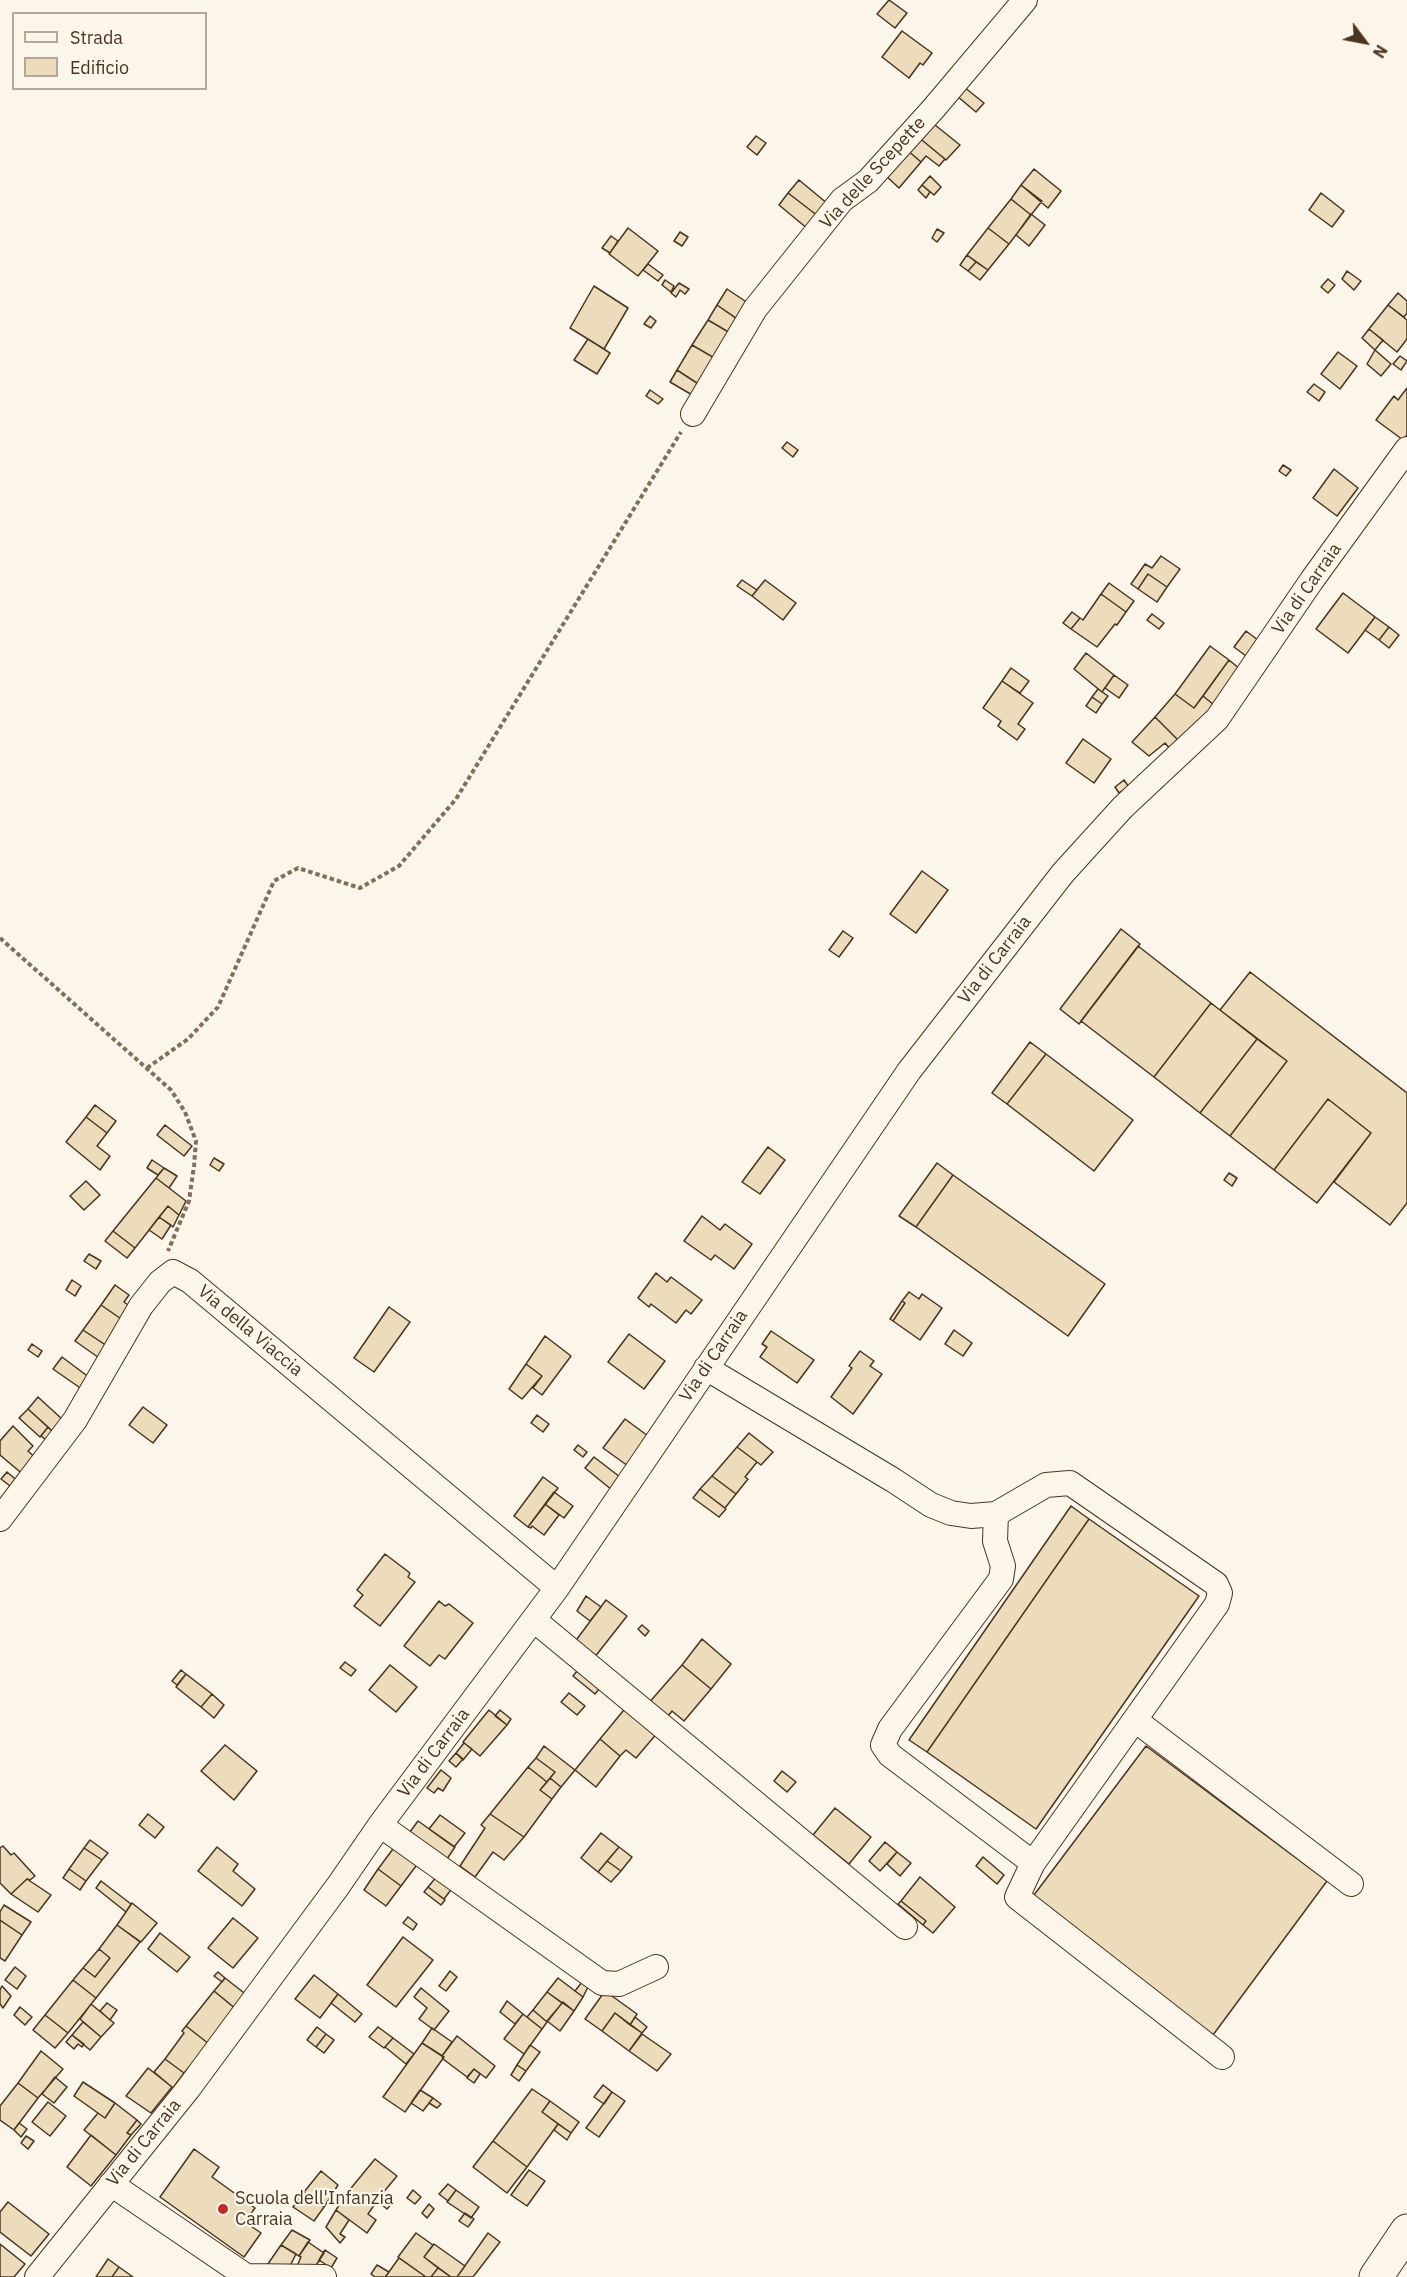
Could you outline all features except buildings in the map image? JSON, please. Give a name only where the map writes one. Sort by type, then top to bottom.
[{"type":"highway","points":[[1376,2277],[1407,2231]]},
{"type":"street","name":"Via delle Scepette","points":[[693,414],[755,309],[842,200],[868,181],[934,108],[1025,0]]},
{"type":"street","name":"Via di Carraia","points":[[37,2277],[188,2089],[338,1886],[380,1825],[534,1620],[909,1071],[1063,873],[1123,807],[1217,719],[1312,580],[1407,449]]},
{"type":"street","points":[[0,1520],[75,1420],[141,1306],[160,1282],[173,1272]]},
{"type":"street","name":"Via della Viaccia","points":[[173,1272],[190,1281],[557,1588]]},
{"type":"street","points":[[706,1368],[931,1505],[951,1513],[971,1516],[996,1514],[1046,1485],[1070,1483],[1216,1584],[1220,1593],[1217,1604],[1033,1863],[1017,1896],[1222,2057]]},
{"type":"street","points":[[996,1514],[995,1541],[1003,1566],[1001,1579],[890,1729],[883,1745],[890,1755],[1033,1863]]},
{"type":"street","points":[[534,1620],[905,1927]]},
{"type":"street","points":[[1135,1720],[1351,1884]]},
{"type":"street","points":[[380,1825],[602,1983],[619,1984],[656,1967]]},
{"type":"street","points":[[111,2184],[246,2276],[324,2277]]},
{"type":"path","points":[[147,1068],[188,1039],[218,1007],[274,881],[298,868],[360,888],[399,866],[442,816],[456,799],[551,640],[693,414]]},
{"type":"path","points":[[0,938],[171,1090],[185,1112],[196,1141],[189,1201],[168,1253],[173,1272]]},
{"type":"place","name":"Scuola dell'Infanzia Carraia","points":[[223,2209]]}]
